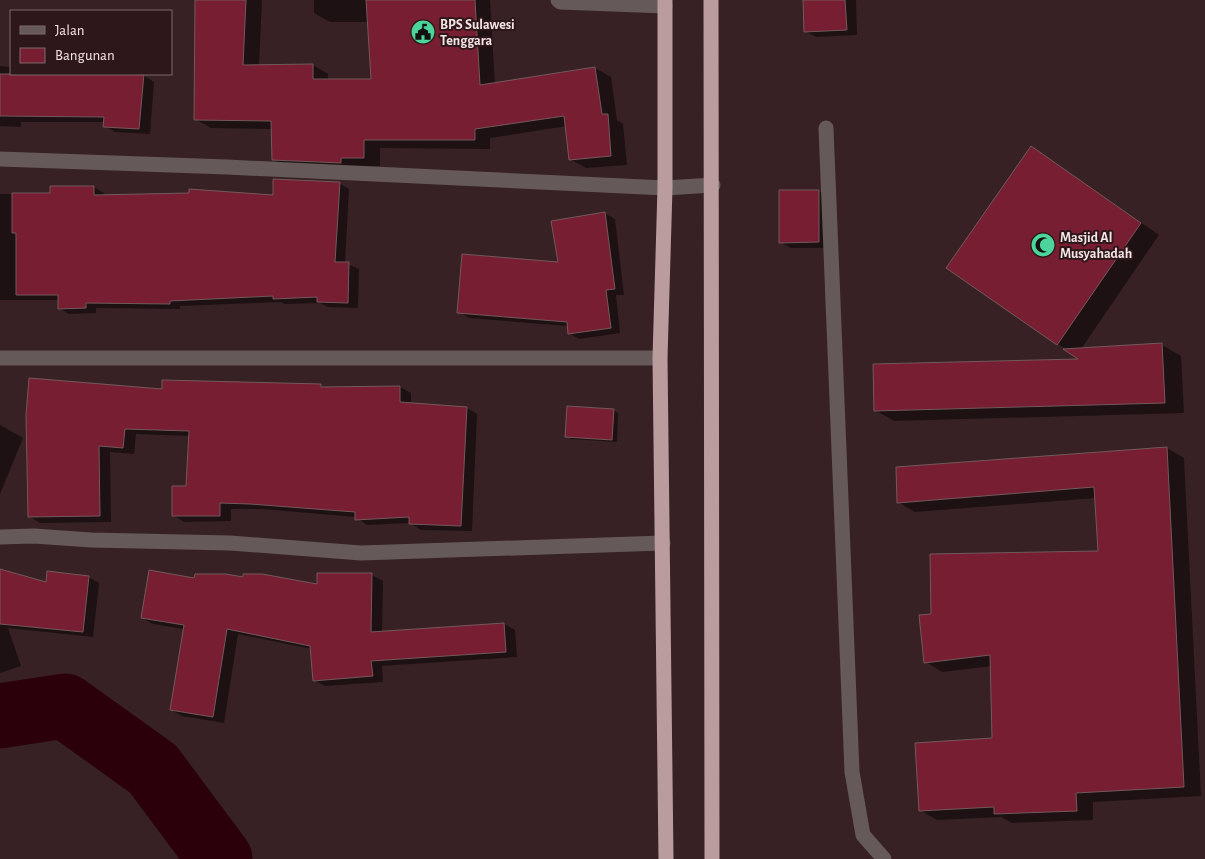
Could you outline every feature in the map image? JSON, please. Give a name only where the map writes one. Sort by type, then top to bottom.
[{"type":"highway","points":[[711,0],[713,185],[710,529],[712,859]]},
{"type":"highway","points":[[665,3],[665,188],[660,358],[666,859]]},
{"type":"street","points":[[558,0],[560,2],[665,3]]},
{"type":"street","points":[[826,128],[852,772],[863,835],[884,859]]},
{"type":"street","points":[[0,159],[228,166],[665,188],[713,185]]},
{"type":"street","points":[[0,358],[660,358]]},
{"type":"street","points":[[0,537],[34,536],[91,540],[230,543],[360,554],[663,543]]},
{"type":"building","points":[[195,0],[246,0],[243,65],[313,64],[313,79],[371,79],[366,0],[475,0],[480,85],[595,67],[602,114],[608,114],[611,156],[569,160],[564,116],[475,129],[475,140],[364,140],[364,158],[341,158],[341,163],[272,160],[271,121],[194,120]]},
{"type":"building","points":[[803,0],[845,0],[847,30],[804,32]]},
{"type":"building","points":[[0,74],[144,75],[139,129],[103,127],[104,117],[0,116]]},
{"type":"building","name":"Masjid Al Musyahadah","points":[[1031,146],[1141,223],[1057,345],[946,268]]},
{"type":"building","points":[[273,179],[340,182],[335,262],[349,262],[348,303],[317,302],[317,297],[273,299],[273,296],[170,301],[170,304],[86,303],[86,308],[58,309],[58,295],[16,295],[16,233],[12,233],[12,193],[50,193],[50,186],[94,186],[94,195],[189,193],[189,189],[273,195]]},
{"type":"building","points":[[779,190],[819,190],[819,242],[779,243]]},
{"type":"building","points":[[605,212],[615,289],[606,290],[611,328],[568,334],[567,322],[457,313],[462,254],[558,262],[551,221]]},
{"type":"building","points":[[1162,343],[1165,403],[874,411],[873,364],[1078,359],[1063,349]]},
{"type":"building","points":[[29,378],[162,389],[162,380],[321,384],[321,387],[400,386],[400,402],[467,407],[461,526],[409,524],[409,517],[355,520],[355,512],[250,504],[220,503],[220,516],[172,516],[172,486],[186,486],[189,431],[125,429],[123,448],[99,446],[100,516],[28,517],[26,415]]},
{"type":"building","points":[[567,406],[614,409],[612,440],[565,437]]},
{"type":"building","points":[[1167,447],[1184,787],[1076,793],[1077,811],[994,814],[994,807],[919,811],[915,743],[992,738],[990,655],[924,663],[919,615],[931,614],[930,554],[1098,551],[1094,487],[897,503],[896,467]]},
{"type":"building","points":[[0,569],[46,582],[47,571],[89,576],[83,632],[0,624]]},
{"type":"building","points":[[149,570],[194,578],[195,574],[226,574],[243,577],[243,574],[262,574],[317,584],[317,573],[372,573],[371,632],[504,623],[506,652],[371,661],[373,676],[313,681],[310,646],[227,629],[213,717],[170,710],[184,625],[141,618]]},
{"type":"waterway","points":[[0,716],[65,706],[153,769],[220,859]]},
{"type":"place","name":"BPS Sulawesi Tenggara","points":[[423,32]]},
{"type":"place","name":"Masjid Al Musyahadah","points":[[1043,245]]}]
